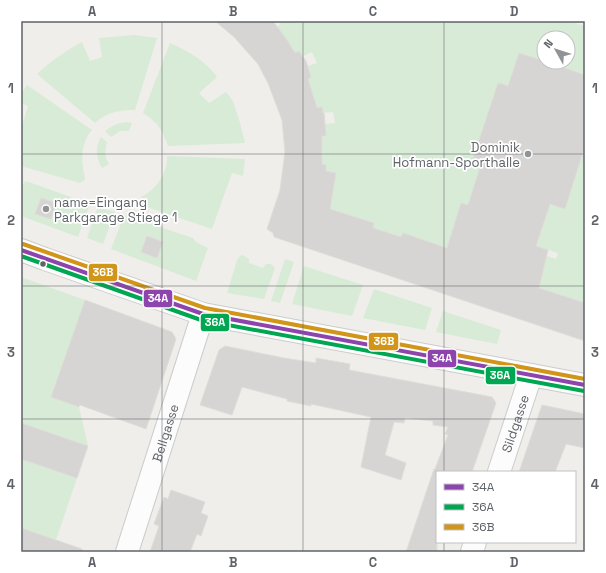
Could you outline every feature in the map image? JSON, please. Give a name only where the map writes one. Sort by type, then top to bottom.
[{"type":"street","points":[[21,250],[204,314],[585,385]]},
{"type":"street","name":"Bellgasse","points":[[127,552],[204,314]]},
{"type":"street","name":"Sildgasse","points":[[499,471],[531,375]]},
{"type":"green space","points":[[278,21],[575,21],[575,23],[585,26],[585,75],[570,70],[576,70],[576,30],[536,30],[536,58],[519,53],[508,86],[498,83],[472,161],[481,164],[468,205],[461,203],[454,226],[556,259],[558,253],[536,246],[550,204],[565,208],[585,146],[584,303],[539,288],[442,246],[403,233],[401,237],[373,228],[374,223],[328,208],[336,173],[326,171],[326,165],[322,164],[321,136],[325,124],[335,123],[333,112],[323,113],[322,107],[317,108],[308,79],[311,76],[308,66],[317,63],[312,52],[303,56],[299,51],[295,53],[277,27],[280,24]]},
{"type":"green space","points":[[134,35],[157,38],[135,110],[114,112],[104,116],[95,123],[37,74],[58,56],[82,42],[90,61],[102,57],[99,38]]},
{"type":"green space","points":[[170,43],[198,58],[217,77],[199,93],[209,103],[226,92],[233,101],[245,143],[168,146],[159,127],[143,113]]},
{"type":"green space","points":[[27,85],[92,130],[83,147],[82,162],[85,180],[80,183],[21,166],[21,129],[28,106],[21,103],[21,94]]},
{"type":"green space","points":[[126,122],[132,123],[129,131],[120,131],[111,137],[105,131],[115,125]]},
{"type":"green space","points":[[101,137],[107,142],[105,153],[109,164],[102,168],[98,160],[97,152]]},
{"type":"green space","points":[[167,156],[245,159],[243,176],[232,173],[212,229],[144,206],[141,197],[152,190],[160,180],[165,169]]},
{"type":"green space","points":[[26,181],[90,204],[78,237],[21,216],[21,186]]},
{"type":"green space","points":[[98,207],[115,212],[103,244],[87,238]]},
{"type":"green space","points":[[124,215],[193,238],[196,242],[208,248],[196,281],[111,249]]},
{"type":"green space","points":[[243,255],[249,259],[249,263],[263,268],[266,264],[271,264],[275,268],[264,299],[227,293],[237,260]]},
{"type":"green space","points":[[285,259],[294,262],[280,303],[271,301]]},
{"type":"green space","points":[[304,266],[363,285],[352,316],[292,304]]},
{"type":"green space","points":[[21,277],[85,300],[51,396],[79,407],[88,446],[21,423]]},
{"type":"green space","points":[[374,289],[432,308],[425,330],[363,318]]},
{"type":"green space","points":[[443,311],[501,330],[497,344],[436,332]]},
{"type":"green space","points":[[21,459],[77,478],[56,540],[21,529]]},
{"type":"building","points":[[215,21],[273,21],[295,53],[299,51],[306,61],[311,77],[308,79],[317,108],[322,107],[324,113],[326,136],[322,136],[322,164],[326,165],[326,171],[336,173],[330,209],[374,223],[373,228],[401,237],[403,233],[447,248],[461,203],[468,205],[481,164],[472,161],[498,83],[508,86],[519,53],[536,58],[536,70],[570,70],[585,75],[585,146],[565,209],[550,204],[536,246],[548,250],[539,288],[585,303],[585,341],[274,237],[273,233],[267,229],[280,190],[285,152],[282,120],[268,83],[258,64],[234,37]]},
{"type":"building","name":"name=Eingang Parkgarage Stiege 1","points":[[41,198],[57,203],[51,219],[35,214]]},
{"type":"building","points":[[147,236],[163,242],[157,258],[141,252]]},
{"type":"building","points":[[85,300],[172,332],[176,339],[146,429],[80,405],[79,407],[51,397]]},
{"type":"building","points":[[225,346],[316,363],[316,358],[350,364],[349,370],[492,397],[496,403],[472,471],[436,471],[437,552],[406,552],[434,469],[448,435],[445,434],[448,427],[433,425],[433,421],[405,418],[404,423],[394,422],[385,455],[406,463],[401,480],[361,467],[371,417],[311,404],[311,406],[287,401],[287,399],[242,387],[232,415],[200,405],[219,350]]},
{"type":"building","points":[[542,405],[585,414],[585,448],[566,444],[555,471],[519,471]]},
{"type":"building","points":[[21,423],[88,446],[77,478],[21,459]]},
{"type":"building","points":[[171,490],[205,502],[201,513],[208,516],[201,536],[197,534],[190,552],[150,552],[159,526],[154,524],[164,497],[168,499]]},
{"type":"building","points":[[21,528],[82,549],[82,552],[21,552]]},
{"type":"transit line","name":"36B","points":[[23,244],[205,308],[585,379]]},
{"type":"transit line","name":"34A","points":[[21,250],[203,314],[585,385]]},
{"type":"transit line","name":"36A","points":[[21,256],[201,320],[584,391]]},
{"type":"place","name":"Dominik Hofmann-Sporthalle","points":[[528,154]]},
{"type":"place","name":"name=Eingang Parkgarage Stiege 1","points":[[46,209]]}]
